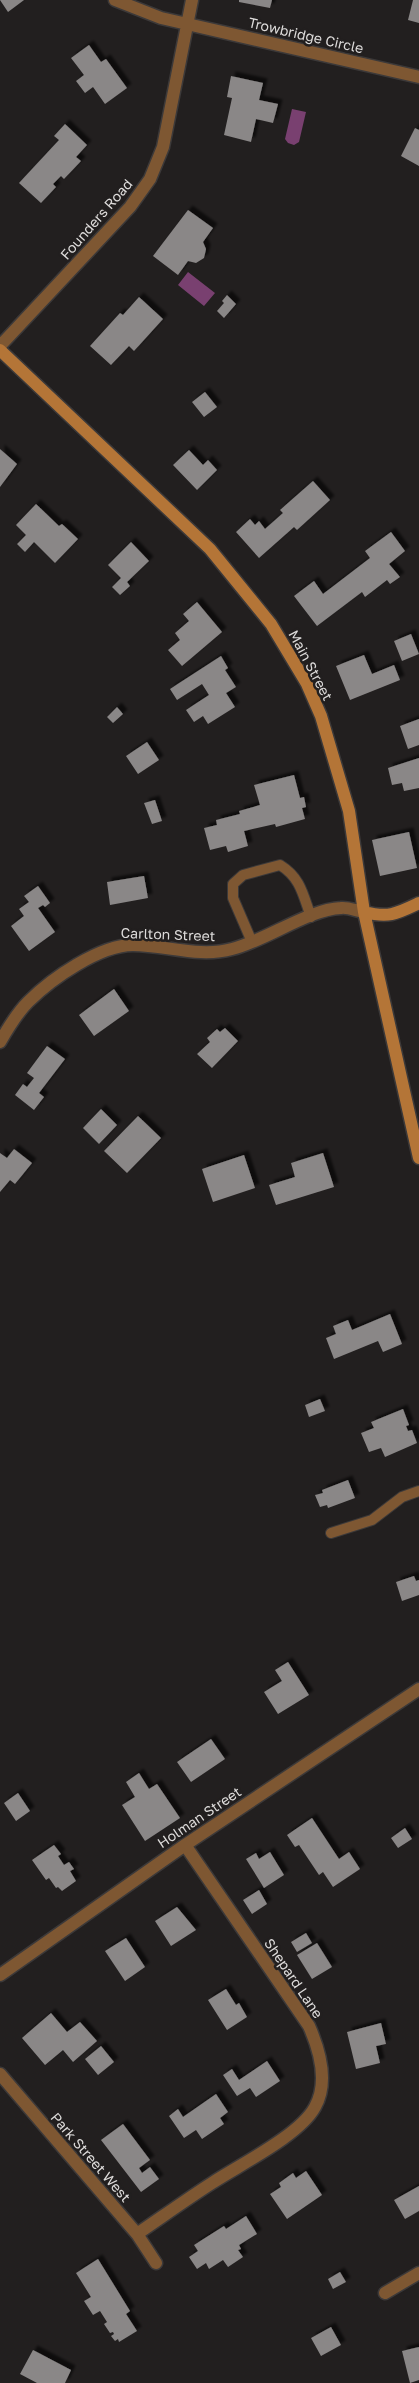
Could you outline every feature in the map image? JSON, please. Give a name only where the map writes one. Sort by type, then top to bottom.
[{"type":"main road","name":"Main Street","points":[[0,350],[210,549],[272,624],[307,684],[321,716],[349,811],[364,912],[419,1158]]},
{"type":"main road","points":[[364,912],[380,916],[393,915],[419,903]]},
{"type":"street","name":"Trowbridge Circle","points":[[114,0],[161,18],[419,77]]},
{"type":"street","name":"Founders Road","points":[[0,346],[130,207],[150,179],[163,147],[192,0]]},
{"type":"street","name":"Carlton Street","points":[[0,1042],[13,1020],[28,1001],[58,978],[101,952],[113,947],[133,945],[206,953],[230,950],[311,917],[342,908],[364,912]]},
{"type":"street","name":"Holman Street","points":[[0,1975],[185,1845],[419,1689]]},
{"type":"street","name":"Shepard Lane","points":[[137,2234],[275,2143],[306,2120],[316,2106],[322,2078],[318,2048],[309,2026],[185,1845]]},
{"type":"street","name":"Park Street West","points":[[0,2074],[137,2234],[156,2263]]},
{"type":"street","points":[[385,2294],[419,2273]]},
{"type":"lane","points":[[252,942],[233,898],[233,884],[244,875],[280,865],[288,870],[298,881],[311,917]]},
{"type":"lane","points":[[331,1533],[372,1520],[402,1497],[419,1491]]},
{"type":"shaded area","points":[[292,109],[306,112],[299,142],[294,145],[288,143],[285,139]]},
{"type":"shaded area","points":[[188,272],[215,293],[204,306],[178,285]]},
{"type":"building","points":[[0,0],[24,0],[8,12]]},
{"type":"building","points":[[239,0],[272,0],[270,8],[239,2]]},
{"type":"building","points":[[413,0],[419,0],[419,23],[408,20]]},
{"type":"building","points":[[89,45],[101,62],[106,59],[127,88],[105,104],[93,87],[85,93],[76,81],[84,75],[71,58]]},
{"type":"building","points":[[231,76],[263,83],[259,100],[278,104],[273,123],[256,119],[251,142],[224,135],[232,98],[227,97]]},
{"type":"building","points":[[65,124],[87,145],[76,157],[81,161],[64,179],[61,176],[53,184],[56,187],[41,203],[19,183],[59,140],[54,136]]},
{"type":"building","points":[[415,128],[419,130],[419,166],[401,156]]},
{"type":"building","points":[[188,210],[213,228],[203,242],[206,249],[204,258],[196,263],[188,261],[178,275],[153,256]]},
{"type":"building","points":[[227,295],[236,304],[224,318],[217,311],[224,303],[222,301]]},
{"type":"building","points":[[139,297],[163,319],[134,351],[129,346],[111,365],[90,346],[120,313],[123,315]]},
{"type":"building","points":[[205,392],[217,407],[204,417],[192,402]]},
{"type":"building","points":[[0,449],[17,464],[0,487]]},
{"type":"building","points":[[189,450],[203,465],[208,460],[217,470],[197,490],[173,465]]},
{"type":"building","points":[[313,481],[330,500],[297,530],[294,527],[259,558],[236,532],[250,519],[255,525],[259,521],[265,529],[283,513],[280,510]]},
{"type":"building","points":[[36,504],[59,526],[62,524],[78,539],[55,563],[34,542],[25,552],[17,544],[26,535],[16,525]]},
{"type":"building","points":[[391,532],[405,551],[389,564],[400,577],[390,584],[387,580],[365,597],[362,592],[317,626],[294,596],[314,581],[323,594],[370,558],[365,551]]},
{"type":"building","points":[[131,542],[149,561],[127,582],[130,586],[120,595],[112,587],[121,578],[108,565]]},
{"type":"building","points":[[197,602],[222,632],[182,666],[168,650],[180,640],[175,633],[189,621],[183,614]]},
{"type":"building","points":[[411,634],[419,654],[402,661],[394,641]]},
{"type":"building","points":[[364,655],[372,674],[394,665],[400,680],[350,700],[336,666]]},
{"type":"building","points":[[221,656],[228,668],[225,670],[236,687],[226,693],[235,707],[208,724],[203,716],[194,722],[186,710],[209,695],[202,684],[177,700],[170,689]]},
{"type":"building","points":[[117,707],[123,714],[113,723],[107,717]]},
{"type":"building","points":[[419,719],[419,745],[408,749],[400,726]]},
{"type":"building","points":[[147,742],[159,760],[138,774],[126,756]]},
{"type":"building","points":[[419,758],[419,788],[404,791],[402,783],[392,785],[388,768]]},
{"type":"building","points":[[294,775],[300,798],[304,797],[306,807],[302,808],[305,819],[276,827],[275,824],[244,831],[248,846],[228,852],[226,846],[210,850],[204,828],[217,825],[216,820],[240,814],[239,811],[260,805],[254,785]]},
{"type":"building","points":[[155,800],[162,821],[152,824],[144,803]]},
{"type":"building","points":[[409,832],[417,868],[380,876],[372,840]]},
{"type":"building","points":[[144,876],[148,898],[110,905],[107,882]]},
{"type":"building","points":[[38,886],[50,903],[45,907],[43,905],[38,908],[55,932],[29,951],[11,926],[24,916],[19,909],[29,902],[24,896]]},
{"type":"building","points":[[114,989],[129,1011],[94,1036],[79,1015]]},
{"type":"building","points":[[225,1028],[238,1041],[212,1068],[197,1054],[210,1042],[207,1038],[217,1029],[220,1032]]},
{"type":"building","points":[[47,1046],[65,1059],[39,1093],[44,1097],[34,1110],[15,1095],[23,1084],[27,1087],[34,1078],[27,1073]]},
{"type":"building","points":[[101,1109],[117,1125],[99,1144],[83,1128]]},
{"type":"building","points":[[138,1116],[161,1138],[127,1173],[104,1151]]},
{"type":"building","points":[[14,1149],[32,1163],[15,1184],[10,1180],[0,1192],[0,1153],[7,1158]]},
{"type":"building","points":[[323,1153],[334,1187],[276,1205],[269,1185],[295,1177],[291,1163]]},
{"type":"building","points":[[244,1155],[255,1188],[213,1202],[202,1169]]},
{"type":"building","points":[[390,1314],[402,1344],[383,1352],[378,1341],[334,1359],[326,1338],[336,1334],[333,1326],[348,1320],[352,1330]]},
{"type":"building","points":[[320,1399],[325,1411],[309,1417],[305,1405]]},
{"type":"building","points":[[403,1409],[409,1425],[406,1426],[408,1431],[412,1430],[417,1443],[385,1457],[381,1448],[369,1452],[361,1433],[374,1428],[371,1422]]},
{"type":"building","points":[[348,1480],[355,1498],[328,1508],[327,1505],[320,1507],[315,1495],[323,1493],[322,1490]]},
{"type":"building","points":[[414,1576],[416,1581],[419,1580],[419,1595],[402,1601],[396,1582]]},
{"type":"building","points":[[288,1662],[309,1695],[278,1714],[264,1692],[282,1681],[275,1670]]},
{"type":"building","points":[[211,1739],[225,1759],[191,1782],[177,1762]]},
{"type":"building","points":[[139,1773],[149,1789],[157,1784],[180,1818],[145,1841],[122,1805],[135,1797],[126,1782]]},
{"type":"building","points":[[18,1793],[30,1811],[16,1821],[4,1803]]},
{"type":"building","points":[[312,1818],[339,1859],[349,1852],[360,1869],[333,1887],[323,1872],[319,1875],[299,1845],[295,1847],[287,1835]]},
{"type":"building","points":[[405,1828],[412,1839],[398,1848],[391,1838]]},
{"type":"building","points":[[54,1845],[61,1854],[58,1856],[64,1865],[69,1862],[74,1869],[70,1871],[76,1881],[62,1891],[58,1887],[56,1888],[49,1878],[46,1880],[32,1860]]},
{"type":"building","points":[[270,1852],[284,1875],[264,1888],[246,1859],[256,1853],[259,1859]]},
{"type":"building","points":[[259,1890],[267,1904],[252,1914],[243,1900]]},
{"type":"building","points":[[177,1907],[196,1930],[171,1946],[155,1921]]},
{"type":"building","points":[[306,1933],[312,1943],[297,1952],[291,1942]]},
{"type":"building","points":[[126,1938],[145,1967],[125,1981],[105,1951]]},
{"type":"building","points":[[317,1943],[332,1967],[312,1979],[297,1955]]},
{"type":"building","points":[[226,1989],[236,2005],[239,2003],[247,2017],[227,2030],[208,2000]]},
{"type":"building","points":[[51,2013],[67,2032],[80,2022],[97,2041],[73,2062],[63,2050],[45,2065],[22,2038]]},
{"type":"building","points":[[381,2023],[386,2044],[376,2046],[380,2063],[356,2069],[347,2032]]},
{"type":"building","points":[[101,2046],[114,2062],[98,2075],[85,2059]]},
{"type":"building","points":[[267,2061],[280,2081],[256,2097],[250,2088],[237,2096],[223,2075],[232,2069],[239,2080]]},
{"type":"building","points":[[216,2094],[228,2112],[220,2118],[224,2124],[202,2139],[196,2130],[184,2138],[169,2116],[178,2109],[183,2117]]},
{"type":"building","points":[[123,2124],[150,2160],[139,2168],[142,2173],[150,2167],[159,2179],[141,2192],[101,2140]]},
{"type":"building","points":[[306,2171],[322,2195],[287,2219],[270,2194],[281,2187],[279,2183],[293,2173],[296,2178]]},
{"type":"building","points":[[419,2186],[419,2211],[405,2219],[394,2200]]},
{"type":"building","points":[[246,2216],[257,2234],[239,2245],[241,2249],[238,2250],[243,2257],[228,2267],[223,2260],[209,2269],[206,2263],[197,2269],[189,2257],[198,2251],[194,2245],[224,2226],[226,2229]]},
{"type":"building","points":[[98,2259],[130,2311],[126,2314],[137,2331],[119,2342],[118,2339],[115,2341],[111,2336],[114,2334],[113,2332],[110,2333],[104,2324],[107,2322],[100,2311],[93,2315],[84,2301],[91,2297],[76,2273]]},
{"type":"building","points":[[340,2272],[346,2282],[333,2289],[328,2279]]},
{"type":"building","points":[[331,2327],[341,2345],[321,2356],[311,2338]]},
{"type":"building","points":[[419,2347],[419,2380],[410,2383],[402,2351]]},
{"type":"building","points":[[33,2350],[71,2370],[65,2383],[37,2383],[20,2374]]}]
